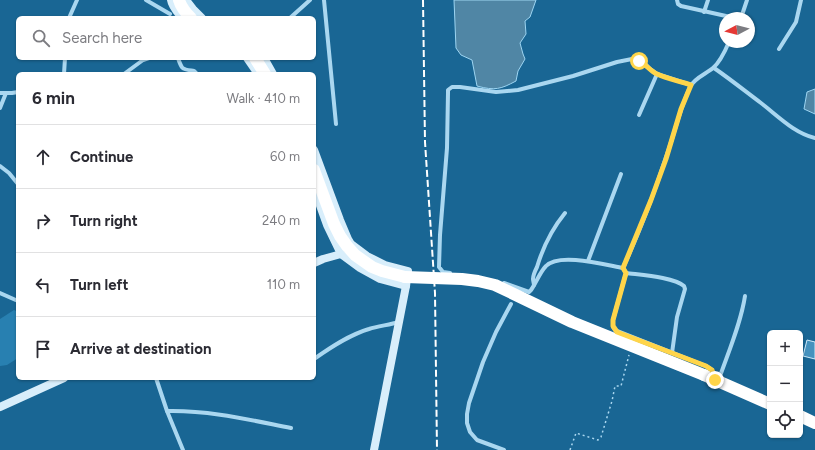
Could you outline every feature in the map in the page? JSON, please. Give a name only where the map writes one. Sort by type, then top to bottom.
[{"type":"highway","points":[[172,8],[180,4],[189,16]]},
{"type":"highway","points":[[256,60],[264,72]]},
{"type":"highway","points":[[316,175],[340,236],[355,255],[372,267],[405,277],[462,279],[492,284],[572,322],[767,403]]},
{"type":"highway","points":[[803,417],[815,423]]},
{"type":"main road","points":[[186,0],[200,16]]},
{"type":"main road","points":[[172,8],[180,16]]},
{"type":"main road","points":[[248,60],[257,72]]},
{"type":"main road","points":[[265,60],[272,72]]},
{"type":"main road","points":[[316,155],[340,220],[351,244],[368,256],[385,265],[408,271],[374,450]]},
{"type":"main road","points":[[317,206],[341,254],[360,268],[380,279],[406,286]]},
{"type":"main road","points":[[322,259],[332,251],[336,245]]},
{"type":"main road","points":[[316,262],[341,254]]},
{"type":"main road","points":[[0,407],[60,380]]},
{"type":"street","points":[[70,16],[77,0]]},
{"type":"street","points":[[146,0],[172,8]]},
{"type":"street","points":[[292,16],[310,0]]},
{"type":"street","points":[[324,0],[336,124]]},
{"type":"street","points":[[677,0],[678,4],[681,6],[719,15]]},
{"type":"street","points":[[704,12],[708,0]]},
{"type":"street","points":[[743,12],[747,0]]},
{"type":"street","points":[[779,49],[796,22],[802,0]]},
{"type":"street","points":[[623,268],[651,200],[666,159],[681,109],[691,85],[702,75],[714,68],[726,48]]},
{"type":"street","points":[[456,274],[443,272],[439,267],[447,148],[448,90],[454,87],[496,92],[518,90],[632,59],[644,63],[657,74],[691,85]]},
{"type":"street","points":[[64,72],[65,60]]},
{"type":"street","points":[[127,72],[143,60]]},
{"type":"street","points":[[179,60],[183,69],[195,72]]},
{"type":"street","points":[[714,68],[737,84],[795,130],[815,138]]},
{"type":"street","points":[[639,115],[657,74]]},
{"type":"street","points":[[0,93],[16,92]]},
{"type":"street","points":[[0,108],[6,93]]},
{"type":"street","points":[[0,166],[10,173],[16,181]]},
{"type":"street","points":[[588,261],[620,174]]},
{"type":"street","points":[[534,285],[532,280],[544,248],[550,235],[565,213]]},
{"type":"street","points":[[493,279],[529,292],[547,265],[563,259],[578,259],[623,268],[626,273],[613,320],[614,328],[617,332],[710,368],[712,370],[712,379]]},
{"type":"street","points":[[626,273],[659,277],[684,286],[685,289],[677,317],[672,353]]},
{"type":"street","points":[[475,276],[487,278]]},
{"type":"street","points":[[0,293],[16,300]]},
{"type":"street","points":[[712,379],[735,333],[745,296]]},
{"type":"street","points":[[504,450],[477,440],[470,432],[467,423],[467,414],[469,403],[483,362],[496,332],[511,304]]},
{"type":"street","points":[[316,358],[338,343],[357,334],[369,329],[399,322]]},
{"type":"street","points":[[157,380],[167,411],[183,450]]},
{"type":"street","points":[[167,411],[194,411],[219,414],[291,428]]},
{"type":"path","points":[[570,450],[576,433],[598,440],[601,437],[615,386],[621,386],[630,350]]},
{"type":"shaded area","points":[[454,0],[536,0],[530,17],[525,21],[526,34],[520,43],[525,59],[518,71],[516,81],[506,86],[493,89],[477,86],[472,60],[461,55],[456,48]]},
{"type":"shaded area","points":[[815,89],[815,114],[804,109],[807,92]]},
{"type":"shaded area","points":[[14,310],[16,311],[16,359],[7,365],[0,366],[0,319]]},
{"type":"building","points":[[807,340],[815,342],[815,359],[803,356]]},
{"type":"railway","points":[[423,0],[425,142],[435,293],[437,450]]},
{"type":"route","points":[[639,61],[644,63],[657,74],[691,85],[681,109],[666,159],[651,200],[623,268],[626,273],[613,320],[613,326],[617,332],[710,368],[715,380]]}]
